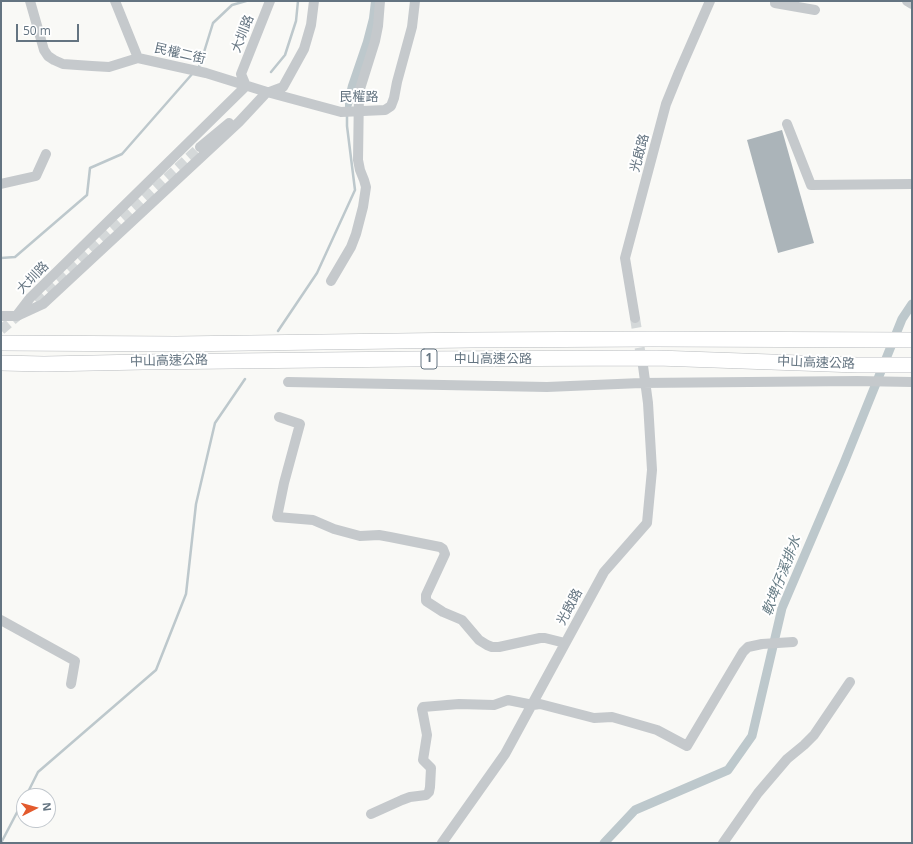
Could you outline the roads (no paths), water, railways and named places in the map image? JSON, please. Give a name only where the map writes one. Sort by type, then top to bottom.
[{"type":"highway","name":"中山高速公路","points":[[1,343],[176,344],[550,339],[912,340]]},
{"type":"highway","name":"中山高速公路","points":[[1,363],[44,364],[411,359],[658,358],[857,365],[910,378]]},
{"type":"street","name":"民權二街","points":[[30,1],[44,50],[48,56],[63,64],[109,67],[138,58],[206,73],[246,86]]},
{"type":"street","points":[[115,1],[138,58]]},
{"type":"street","name":"大圳路","points":[[17,316],[30,298],[246,86],[241,74],[270,1]]},
{"type":"street","points":[[246,86],[200,147],[267,92],[282,87],[304,49],[311,25],[314,1]]},
{"type":"street","points":[[331,281],[351,247],[364,207],[366,186],[358,160],[356,111],[359,92],[375,41],[380,1]]},
{"type":"street","name":"民權路","points":[[246,86],[341,112],[385,110],[391,106],[394,98],[412,27],[415,1]]},
{"type":"street","name":"光啟路","points":[[635,318],[625,258],[666,104],[678,72],[710,1]]},
{"type":"street","points":[[775,1],[776,3],[815,10]]},
{"type":"street","points":[[907,1],[912,4]]},
{"type":"street","name":"大圳路","points":[[17,316],[44,304],[239,122],[267,92]]},
{"type":"street","points":[[787,124],[811,185],[912,184]]},
{"type":"street","points":[[1,184],[36,176],[46,154]]},
{"type":"street","points":[[1,316],[17,316]]},
{"type":"street","name":"光啟路","points":[[442,843],[506,754],[604,572],[646,523],[652,470],[648,403],[643,366]]},
{"type":"street","points":[[288,382],[547,387],[645,383],[894,382],[910,378]]},
{"type":"street","points":[[280,417],[300,424],[284,483],[277,517],[314,520],[334,529],[360,536],[390,537],[440,547],[443,549],[445,554],[426,595],[426,601],[442,612],[462,620],[478,640],[492,647],[499,647],[540,638],[565,643]]},
{"type":"street","points":[[1,620],[75,661],[71,684]]},
{"type":"street","points":[[371,814],[406,798],[426,795],[429,792],[430,768],[423,760],[427,735],[422,709],[423,707],[459,704],[494,705],[508,700],[533,705],[540,704],[594,718],[612,717],[657,730],[687,746],[743,652],[748,647],[762,644],[792,642]]},
{"type":"street","points":[[723,843],[758,793],[787,758],[814,735],[850,682]]},
{"type":"waterway","points":[[198,68],[213,23],[232,5],[246,1]]},
{"type":"waterway","points":[[271,72],[285,55],[296,21],[298,1]]},
{"type":"waterway","points":[[1,258],[15,257],[87,195],[90,168],[122,154],[193,73]]},
{"type":"waterway","points":[[278,331],[317,273],[355,190],[347,115]]},
{"type":"waterway","name":"軟埤仔溪排水","points":[[604,843],[635,810],[728,770],[752,736],[782,608],[844,463],[902,319],[912,304]]},
{"type":"waterway","points":[[30,788],[38,772],[156,670],[186,594],[196,504],[215,423],[245,379]]},
{"type":"waterway","points":[[1,843],[16,814]]},
{"type":"tunnel","points":[[1,330],[44,293],[200,147]]},
{"type":"tunnel","points":[[635,318],[642,363]]}]
